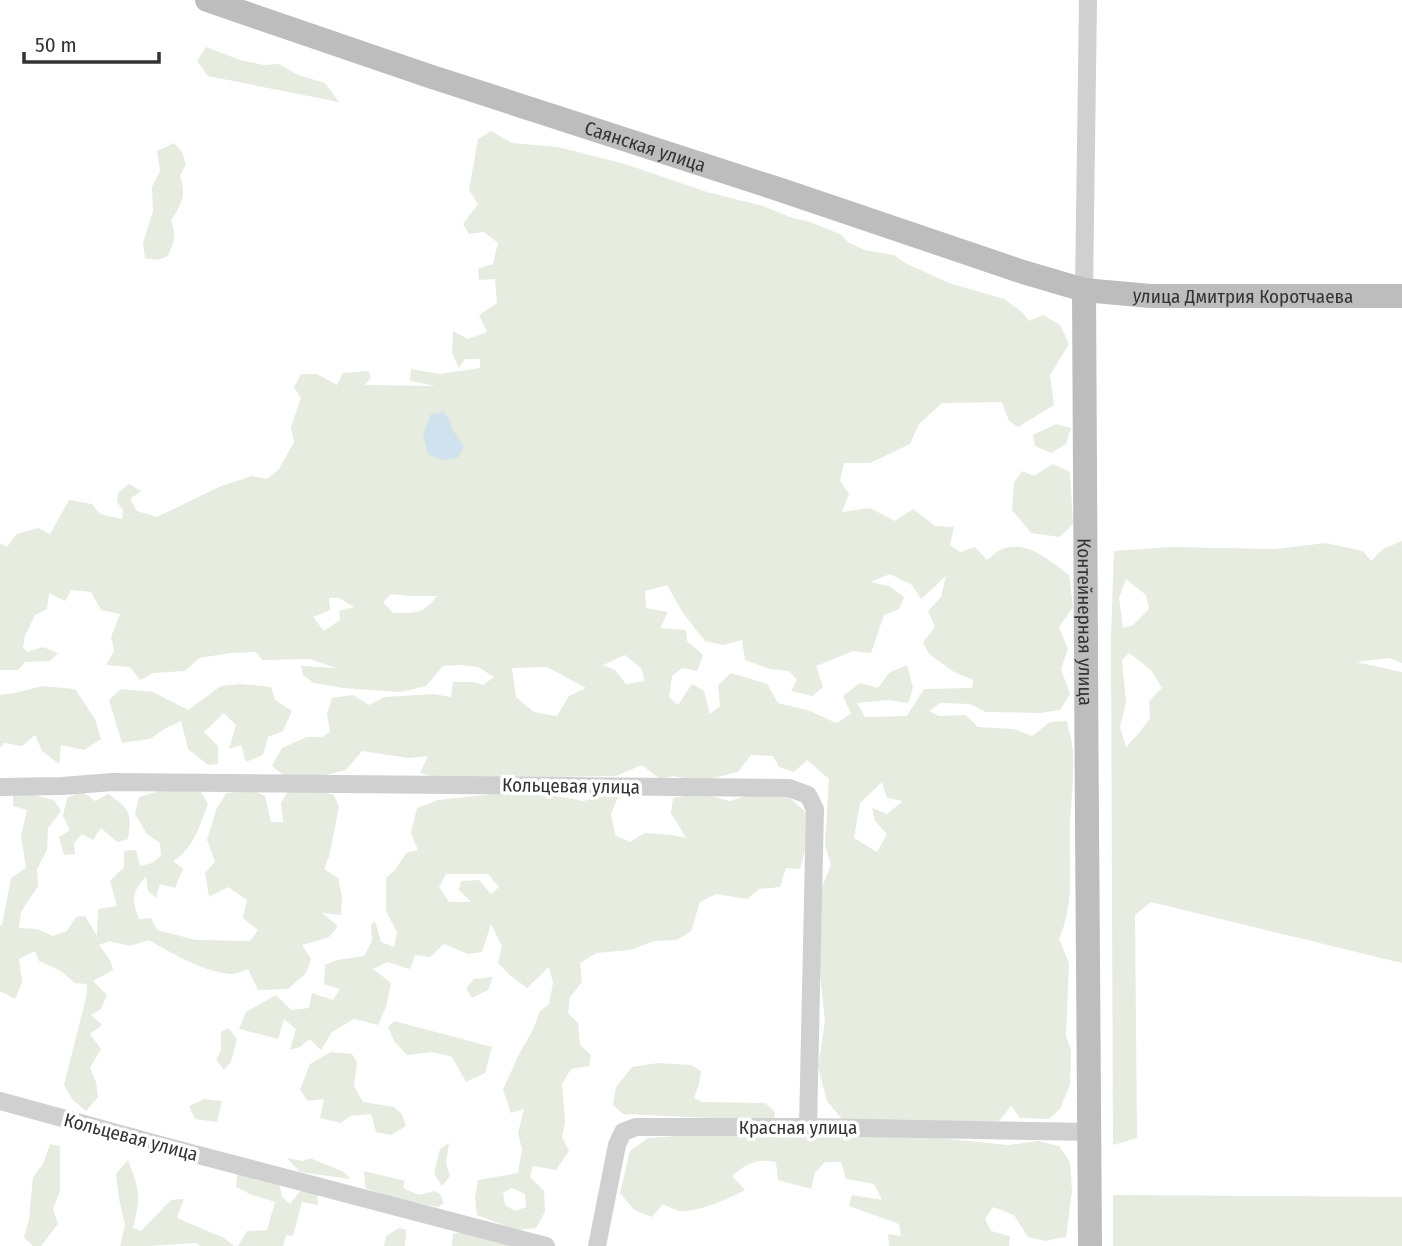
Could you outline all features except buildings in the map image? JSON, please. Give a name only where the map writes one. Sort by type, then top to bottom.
[{"type":"street","name":"Саянская улица","points":[[207,0],[429,76],[1084,290]]},
{"type":"street","name":"Контейнерная улица","points":[[1088,0],[1084,555],[1090,1246]]},
{"type":"street","name":"улица Дмитрия Коротчаева","points":[[1084,290],[1161,296],[1402,296]]},
{"type":"street","name":"Кольцевая улица","points":[[0,787],[112,782],[789,788],[808,795],[815,809],[808,1126]]},
{"type":"street","name":"Кольцевая улица","points":[[0,1101],[546,1246]]},
{"type":"street","name":"Красная улица","points":[[597,1246],[617,1145],[623,1132],[636,1128],[808,1126],[1090,1132]]},
{"type":"shaded area","points":[[206,47],[240,60],[264,65],[279,64],[298,75],[325,83],[339,102],[208,76],[197,61]]},
{"type":"shaded area","points":[[491,131],[512,143],[558,147],[625,164],[707,192],[763,206],[840,234],[849,243],[865,250],[894,255],[905,263],[949,283],[1004,299],[1022,312],[1029,321],[1043,315],[1060,325],[1069,344],[1050,375],[1054,405],[1018,427],[1009,421],[1002,402],[942,403],[919,424],[910,444],[870,463],[844,463],[840,481],[849,494],[842,512],[870,508],[895,521],[913,509],[935,526],[954,527],[950,545],[960,552],[975,547],[987,560],[1000,550],[1019,547],[1046,558],[1069,575],[1073,607],[1059,627],[1068,649],[1061,669],[1070,694],[1060,710],[1040,713],[986,712],[970,704],[940,703],[929,711],[939,716],[966,715],[978,727],[1013,729],[1032,736],[1050,722],[1067,721],[1073,763],[1070,883],[1067,911],[1059,939],[1069,963],[1066,1036],[1071,1050],[1070,1084],[1060,1109],[1049,1119],[1020,1118],[1011,1106],[999,1121],[875,1123],[842,1119],[827,1101],[818,1067],[825,1021],[820,974],[822,887],[831,865],[825,845],[829,779],[807,760],[794,772],[779,767],[773,756],[751,755],[738,772],[702,781],[673,776],[660,779],[642,765],[616,776],[443,779],[420,773],[428,756],[408,758],[362,751],[346,770],[318,777],[286,777],[272,766],[282,748],[307,737],[322,737],[330,732],[327,714],[332,698],[353,695],[369,705],[385,697],[433,694],[451,697],[453,682],[483,685],[494,677],[478,667],[443,666],[426,686],[401,692],[343,688],[314,683],[303,675],[301,666],[336,668],[310,659],[262,660],[256,652],[199,658],[185,671],[153,673],[140,680],[130,667],[106,665],[114,651],[111,637],[120,614],[101,610],[91,592],[71,590],[65,601],[49,593],[47,609],[35,615],[23,647],[27,652],[43,647],[58,653],[50,661],[25,662],[18,670],[0,670],[0,543],[7,547],[17,534],[38,528],[50,534],[69,500],[92,504],[100,514],[122,519],[123,510],[117,502],[118,493],[129,484],[141,491],[130,499],[137,511],[157,517],[221,486],[252,476],[267,479],[279,469],[294,442],[291,427],[301,398],[294,387],[301,374],[317,374],[337,385],[343,373],[368,371],[371,377],[365,385],[436,386],[410,381],[411,369],[440,374],[480,368],[480,359],[465,359],[459,368],[452,353],[453,331],[468,339],[487,332],[479,315],[497,303],[495,279],[479,280],[478,269],[493,264],[498,243],[484,232],[469,234],[463,224],[478,204],[469,190],[478,139]],"holes":[[[890,574],[912,585],[921,599],[946,576],[941,597],[928,611],[935,627],[923,642],[929,654],[954,672],[973,680],[972,688],[924,689],[907,716],[865,717],[857,703],[888,700],[908,703],[913,688],[907,665],[889,673],[878,688],[860,683],[843,696],[851,714],[836,723],[810,711],[778,703],[767,684],[731,673],[718,685],[720,706],[710,714],[704,691],[692,684],[678,705],[669,697],[672,676],[682,668],[697,671],[703,655],[687,641],[686,630],[660,628],[668,612],[646,608],[645,591],[667,585],[683,613],[705,641],[723,645],[742,640],[745,660],[770,669],[789,671],[797,680],[791,691],[812,696],[823,687],[816,666],[853,651],[871,653],[884,615],[899,609],[904,597],[889,586],[870,582]],[[391,594],[437,596],[427,607],[412,613],[393,613],[383,602]],[[329,598],[339,598],[354,607],[339,611],[340,620],[324,631],[313,617],[330,610]],[[625,655],[641,668],[645,681],[626,684],[615,670],[603,665]],[[547,667],[586,688],[569,696],[557,716],[534,712],[516,697],[512,668]],[[882,782],[887,798],[903,801],[887,814],[872,808],[875,821],[887,834],[877,852],[854,838],[860,803]]]},
{"type":"shaded area","points":[[174,143],[182,152],[186,164],[180,176],[182,200],[171,221],[173,242],[168,256],[158,260],[145,258],[143,243],[153,211],[152,187],[160,171],[157,151]]},
{"type":"shaded area","points":[[1056,424],[1071,428],[1066,444],[1051,453],[1035,446],[1033,435]]},
{"type":"shaded area","points":[[1053,464],[1070,472],[1073,524],[1060,537],[1031,533],[1012,510],[1014,483],[1022,471],[1034,476]]},
{"type":"shaded area","points":[[1402,541],[1402,663],[1389,658],[1356,662],[1402,672],[1402,963],[1151,902],[1135,915],[1137,1138],[1113,1145],[1111,637],[1114,551],[1170,547],[1275,549],[1326,543],[1363,551],[1371,561],[1383,549]],"holes":[[[1126,579],[1146,595],[1149,609],[1132,626],[1123,628],[1119,598]],[[1129,653],[1151,670],[1162,688],[1149,701],[1150,718],[1126,747],[1120,727],[1126,702],[1122,660]]]},
{"type":"shaded area","points":[[240,684],[271,687],[275,700],[292,711],[283,731],[268,737],[263,755],[246,762],[241,745],[229,749],[236,725],[224,713],[204,732],[218,746],[218,764],[208,765],[188,749],[181,721],[150,739],[122,743],[109,700],[121,689],[153,692],[188,710],[221,686]]},
{"type":"shaded area","points":[[42,686],[75,689],[95,719],[101,739],[84,750],[61,745],[59,764],[42,751],[35,735],[22,746],[4,743],[0,748],[0,695]]},
{"type":"shaded area","points":[[170,788],[201,792],[208,804],[191,843],[173,861],[183,869],[175,888],[160,884],[156,898],[148,891],[146,877],[135,892],[134,902],[139,919],[151,918],[157,930],[196,940],[250,941],[258,930],[243,918],[247,900],[228,887],[209,897],[205,873],[215,862],[207,840],[216,810],[226,793],[253,790],[265,796],[271,822],[283,822],[281,803],[288,791],[314,790],[334,795],[339,807],[324,869],[338,878],[342,897],[341,915],[322,913],[338,926],[329,937],[302,945],[311,959],[306,973],[288,989],[258,990],[248,969],[232,974],[210,970],[149,940],[130,946],[109,941],[99,945],[110,960],[113,970],[93,981],[107,995],[101,1009],[91,1015],[102,1025],[90,1034],[101,1049],[90,1068],[98,1097],[86,1111],[73,1100],[64,1085],[87,994],[87,984],[75,983],[61,971],[39,961],[35,951],[19,959],[22,982],[15,999],[0,991],[0,925],[11,878],[26,868],[21,835],[27,810],[13,806],[13,793],[54,800],[61,811],[48,828],[47,850],[37,869],[38,886],[21,912],[19,928],[37,929],[53,936],[67,931],[76,917],[85,916],[97,936],[98,909],[117,906],[110,881],[124,867],[124,851],[136,850],[140,866],[152,863],[161,856],[160,843],[147,834],[135,814],[139,797]]},
{"type":"shaded area","points":[[82,791],[95,801],[108,794],[121,803],[129,817],[128,839],[117,842],[101,828],[93,840],[82,834],[74,843],[75,854],[64,855],[59,837],[70,830],[63,816],[67,798]]},
{"type":"shaded area","points":[[505,793],[544,794],[584,801],[604,795],[619,795],[611,814],[615,835],[630,842],[645,833],[686,838],[671,813],[673,798],[700,793],[730,801],[752,794],[784,793],[807,813],[805,851],[800,869],[786,868],[780,887],[759,889],[747,899],[716,894],[700,902],[691,931],[677,940],[654,941],[630,950],[597,953],[580,963],[582,982],[570,997],[568,1013],[578,1023],[580,1045],[591,1055],[589,1066],[571,1069],[562,1084],[565,1122],[562,1137],[569,1151],[556,1170],[533,1166],[530,1177],[544,1191],[545,1212],[536,1228],[517,1230],[477,1215],[475,1197],[478,1180],[518,1173],[522,1149],[518,1133],[524,1109],[511,1113],[503,1090],[540,1011],[549,1004],[553,983],[549,967],[527,988],[511,976],[498,963],[502,946],[491,924],[482,952],[468,954],[444,944],[430,957],[415,955],[410,969],[387,962],[373,969],[391,983],[386,1007],[378,1025],[354,1019],[332,1032],[321,1050],[310,1039],[300,1047],[290,1050],[296,1029],[284,1019],[278,1039],[239,1029],[246,1012],[276,995],[291,1010],[309,1008],[312,993],[333,1000],[340,989],[324,984],[325,965],[337,960],[364,956],[372,941],[371,925],[375,921],[381,942],[394,947],[397,932],[386,911],[386,878],[396,869],[406,853],[418,850],[411,833],[417,808],[438,800]],"holes":[[[446,874],[488,874],[499,887],[491,894],[479,880],[461,881],[459,890],[471,902],[449,902],[439,887]],[[512,1188],[525,1194],[526,1207],[515,1211],[505,1205],[503,1193]]]},
{"type":"shaded area","points":[[493,977],[488,990],[472,998],[466,988],[474,979]]},
{"type":"shaded area","points":[[394,1021],[492,1047],[485,1073],[466,1082],[452,1057],[433,1052],[407,1055],[394,1041],[388,1027]]},
{"type":"shaded area","points":[[228,1028],[237,1039],[231,1062],[224,1070],[216,1059],[221,1051],[221,1032]]},
{"type":"shaded area","points":[[331,1052],[352,1054],[357,1063],[354,1086],[363,1102],[394,1107],[402,1114],[406,1126],[391,1135],[376,1132],[371,1114],[350,1116],[341,1123],[320,1118],[324,1099],[308,1101],[300,1090],[310,1064]]},
{"type":"shaded area","points":[[658,1063],[691,1065],[701,1071],[694,1098],[703,1102],[765,1103],[775,1112],[774,1121],[623,1114],[613,1105],[616,1087],[632,1067]]},
{"type":"shaded area","points":[[204,1099],[222,1101],[217,1122],[195,1119],[189,1106]]},
{"type":"shaded area","points":[[708,1134],[920,1136],[1008,1145],[1039,1141],[1059,1146],[1070,1162],[1072,1192],[1066,1237],[1045,1241],[1028,1237],[1014,1215],[993,1207],[985,1219],[991,1231],[1010,1236],[1009,1246],[889,1246],[888,1234],[901,1236],[899,1224],[849,1206],[852,1195],[882,1200],[874,1184],[846,1179],[841,1162],[825,1162],[815,1173],[811,1189],[778,1180],[776,1162],[757,1161],[732,1176],[745,1190],[716,1204],[682,1211],[663,1204],[652,1217],[634,1210],[620,1193],[630,1151],[648,1138]]},
{"type":"shaded area","points":[[449,1143],[446,1163],[450,1176],[442,1186],[434,1174],[440,1149]]},
{"type":"shaded area","points":[[50,1144],[60,1146],[60,1191],[53,1209],[58,1224],[41,1246],[33,1246],[24,1237],[29,1219],[33,1177],[43,1164]]},
{"type":"shaded area","points":[[287,1158],[303,1161],[310,1158],[344,1172],[350,1179],[300,1172]]},
{"type":"shaded area","points":[[128,1160],[138,1194],[133,1228],[141,1231],[171,1200],[184,1199],[177,1218],[224,1238],[234,1246],[200,1246],[196,1243],[120,1246],[125,1225],[116,1174]]},
{"type":"shaded area","points":[[364,1171],[405,1181],[403,1188],[419,1195],[435,1191],[440,1194],[444,1203],[438,1207],[395,1199],[365,1188]]},
{"type":"shaded area","points":[[237,1174],[279,1181],[282,1197],[290,1204],[302,1189],[317,1193],[318,1205],[302,1202],[293,1236],[286,1235],[283,1246],[238,1246],[247,1231],[267,1230],[275,1202],[236,1187]]},
{"type":"shaded area","points":[[1113,1195],[1402,1197],[1402,1246],[1113,1246]]},
{"type":"shaded area","points":[[399,1228],[406,1230],[405,1246],[384,1246],[386,1236]]},
{"type":"shaded area","points":[[466,1231],[514,1246],[452,1246],[453,1234]]},
{"type":"water","points":[[443,412],[464,447],[457,458],[441,460],[428,454],[423,435],[431,414]]}]
